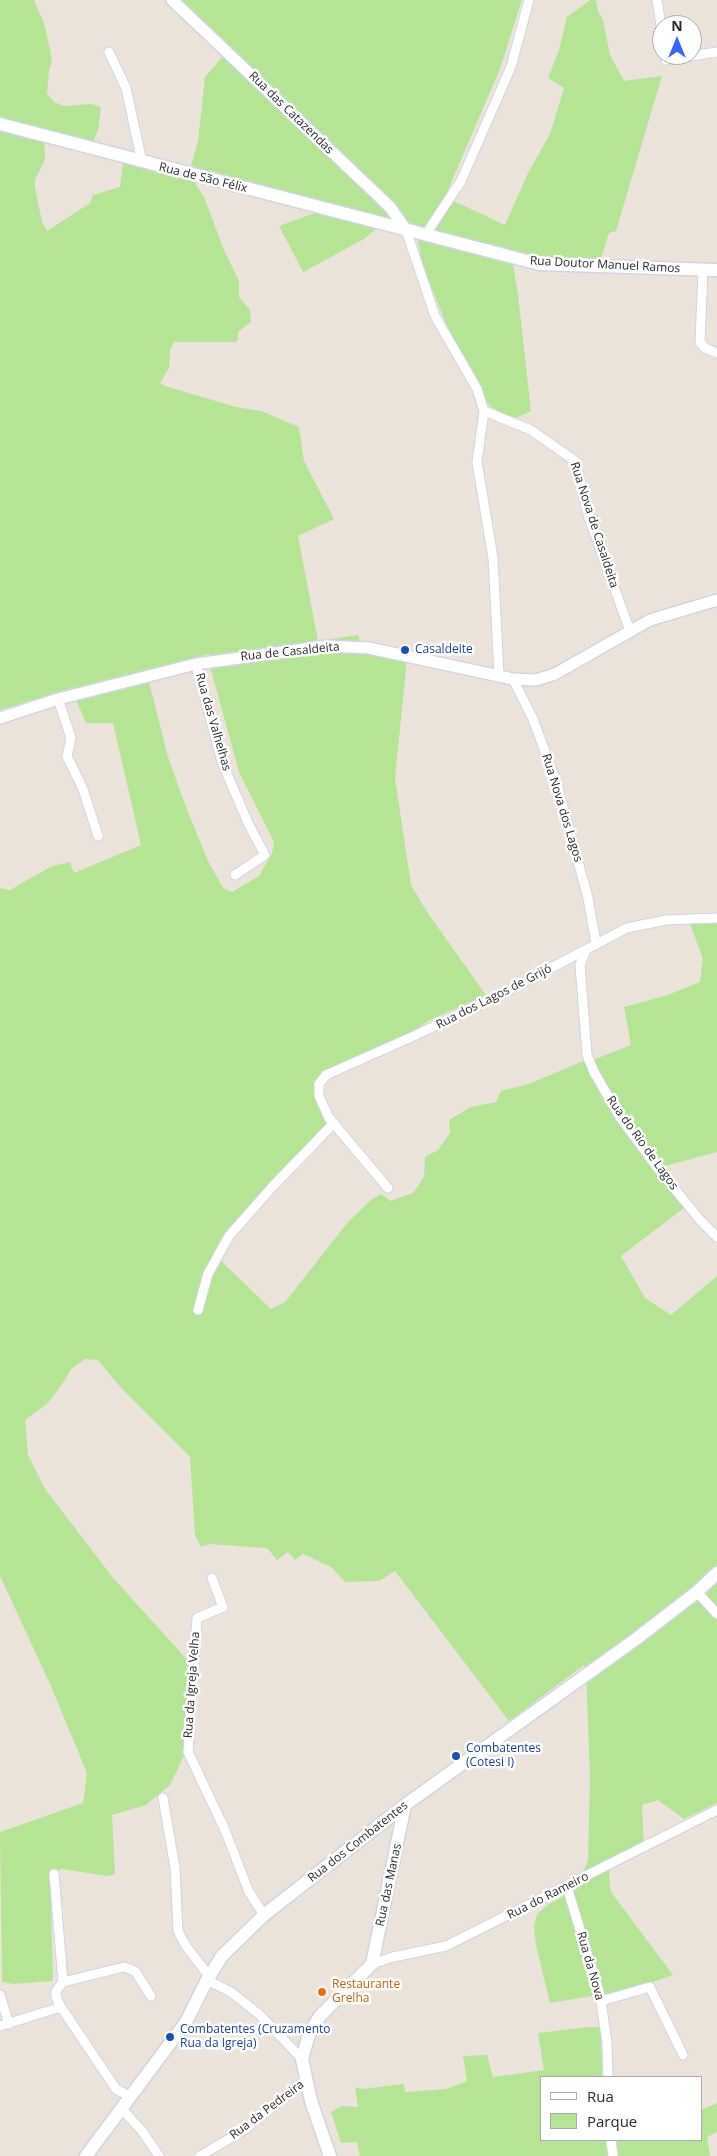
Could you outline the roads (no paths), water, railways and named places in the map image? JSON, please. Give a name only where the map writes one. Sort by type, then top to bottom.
[{"type":"main road","name":"Rua de São Félix","points":[[0,124],[406,230]]},
{"type":"main road","name":"Rua Doutor Manuel Ramos","points":[[406,230],[539,264],[717,270]]},
{"type":"main road","name":"Rua dos Combatentes","points":[[86,2156],[186,2022],[208,1978],[222,1956],[264,1915],[405,1805],[636,1639],[697,1592],[717,1573]]},
{"type":"main road","name":"Rua das Manas","points":[[372,1964],[405,1805]]},
{"type":"main road","points":[[330,2156],[311,2101],[302,2058],[309,2034],[320,2016],[372,1964]]},
{"type":"street","name":"Rua das Catazendas","points":[[172,0],[390,207],[406,230]]},
{"type":"street","points":[[426,234],[461,182],[510,67],[529,0]]},
{"type":"street","points":[[657,0],[659,15]]},
{"type":"street","points":[[109,52],[126,88],[142,162]]},
{"type":"street","points":[[702,54],[717,52]]},
{"type":"street","points":[[406,230],[434,316],[477,389],[484,411],[477,462],[493,558],[500,675]]},
{"type":"street","points":[[703,269],[700,342],[705,348],[717,353]]},
{"type":"street","name":"Rua Nova de Casaldeita","points":[[484,411],[531,430],[575,461],[589,518],[630,631]]},
{"type":"street","name":"Rua de Casaldeita","points":[[0,718],[58,699],[196,664],[327,646],[369,648],[513,679],[536,680],[555,674],[650,620],[717,600]]},
{"type":"street","name":"Rua das Valhelhas","points":[[196,664],[222,762],[248,823],[265,855],[235,875]]},
{"type":"street","name":"Rua Nova dos Lagos","points":[[513,679],[533,719],[556,781],[588,898],[596,943]]},
{"type":"street","points":[[58,699],[71,738],[67,756],[83,789],[98,836]]},
{"type":"street","name":"Rua dos Lagos de Grijó","points":[[388,1188],[334,1123],[318,1096],[319,1084],[326,1075],[442,1023],[627,928],[666,920],[717,918]]},
{"type":"street","name":"Rua do Rio de Lagos","points":[[586,950],[580,965],[587,1055],[594,1072],[620,1117],[657,1167],[700,1220],[717,1237]]},
{"type":"street","points":[[198,1310],[208,1274],[229,1236],[274,1185],[334,1123]]},
{"type":"street","name":"Rua da Igreja Velha","points":[[212,1578],[223,1607],[197,1618],[188,1752],[225,1830],[249,1892],[264,1915]]},
{"type":"street","points":[[697,1592],[717,1614]]},
{"type":"street","points":[[163,1798],[175,1868],[178,1930],[186,1946],[208,1978],[231,1992],[260,2015],[302,2058]]},
{"type":"street","name":"Rua do Rameiro","points":[[372,1964],[393,1957],[446,1946],[717,1810]]},
{"type":"street","points":[[54,1874],[63,1982]]},
{"type":"street","name":"Rua da Nova","points":[[566,1887],[601,2001],[607,2043],[608,2076]]},
{"type":"street","points":[[131,2097],[116,2089],[56,1998],[56,1991],[63,1982],[119,1968],[130,1968],[140,1976],[151,1996]]},
{"type":"street","points":[[601,2001],[650,1987],[683,2055]]},
{"type":"street","points":[[0,1995],[4,2025],[61,2006]]},
{"type":"street","name":"Rua da Pedreira","points":[[200,2156],[244,2130],[307,2079]]},
{"type":"street","points":[[122,2109],[142,2131],[159,2156]]},
{"type":"street","points":[[611,2141],[613,2156]]},
{"type":"place","name":"Casaldeite","points":[[405,650]]},
{"type":"place","name":"Combatentes (Cotesi I)","points":[[456,1756]]},
{"type":"place","name":"Restaurante Grelha","points":[[322,1992]]},
{"type":"place","name":"Combatentes (Cruzamento Rua da Igreja)","points":[[170,2037]]}]
